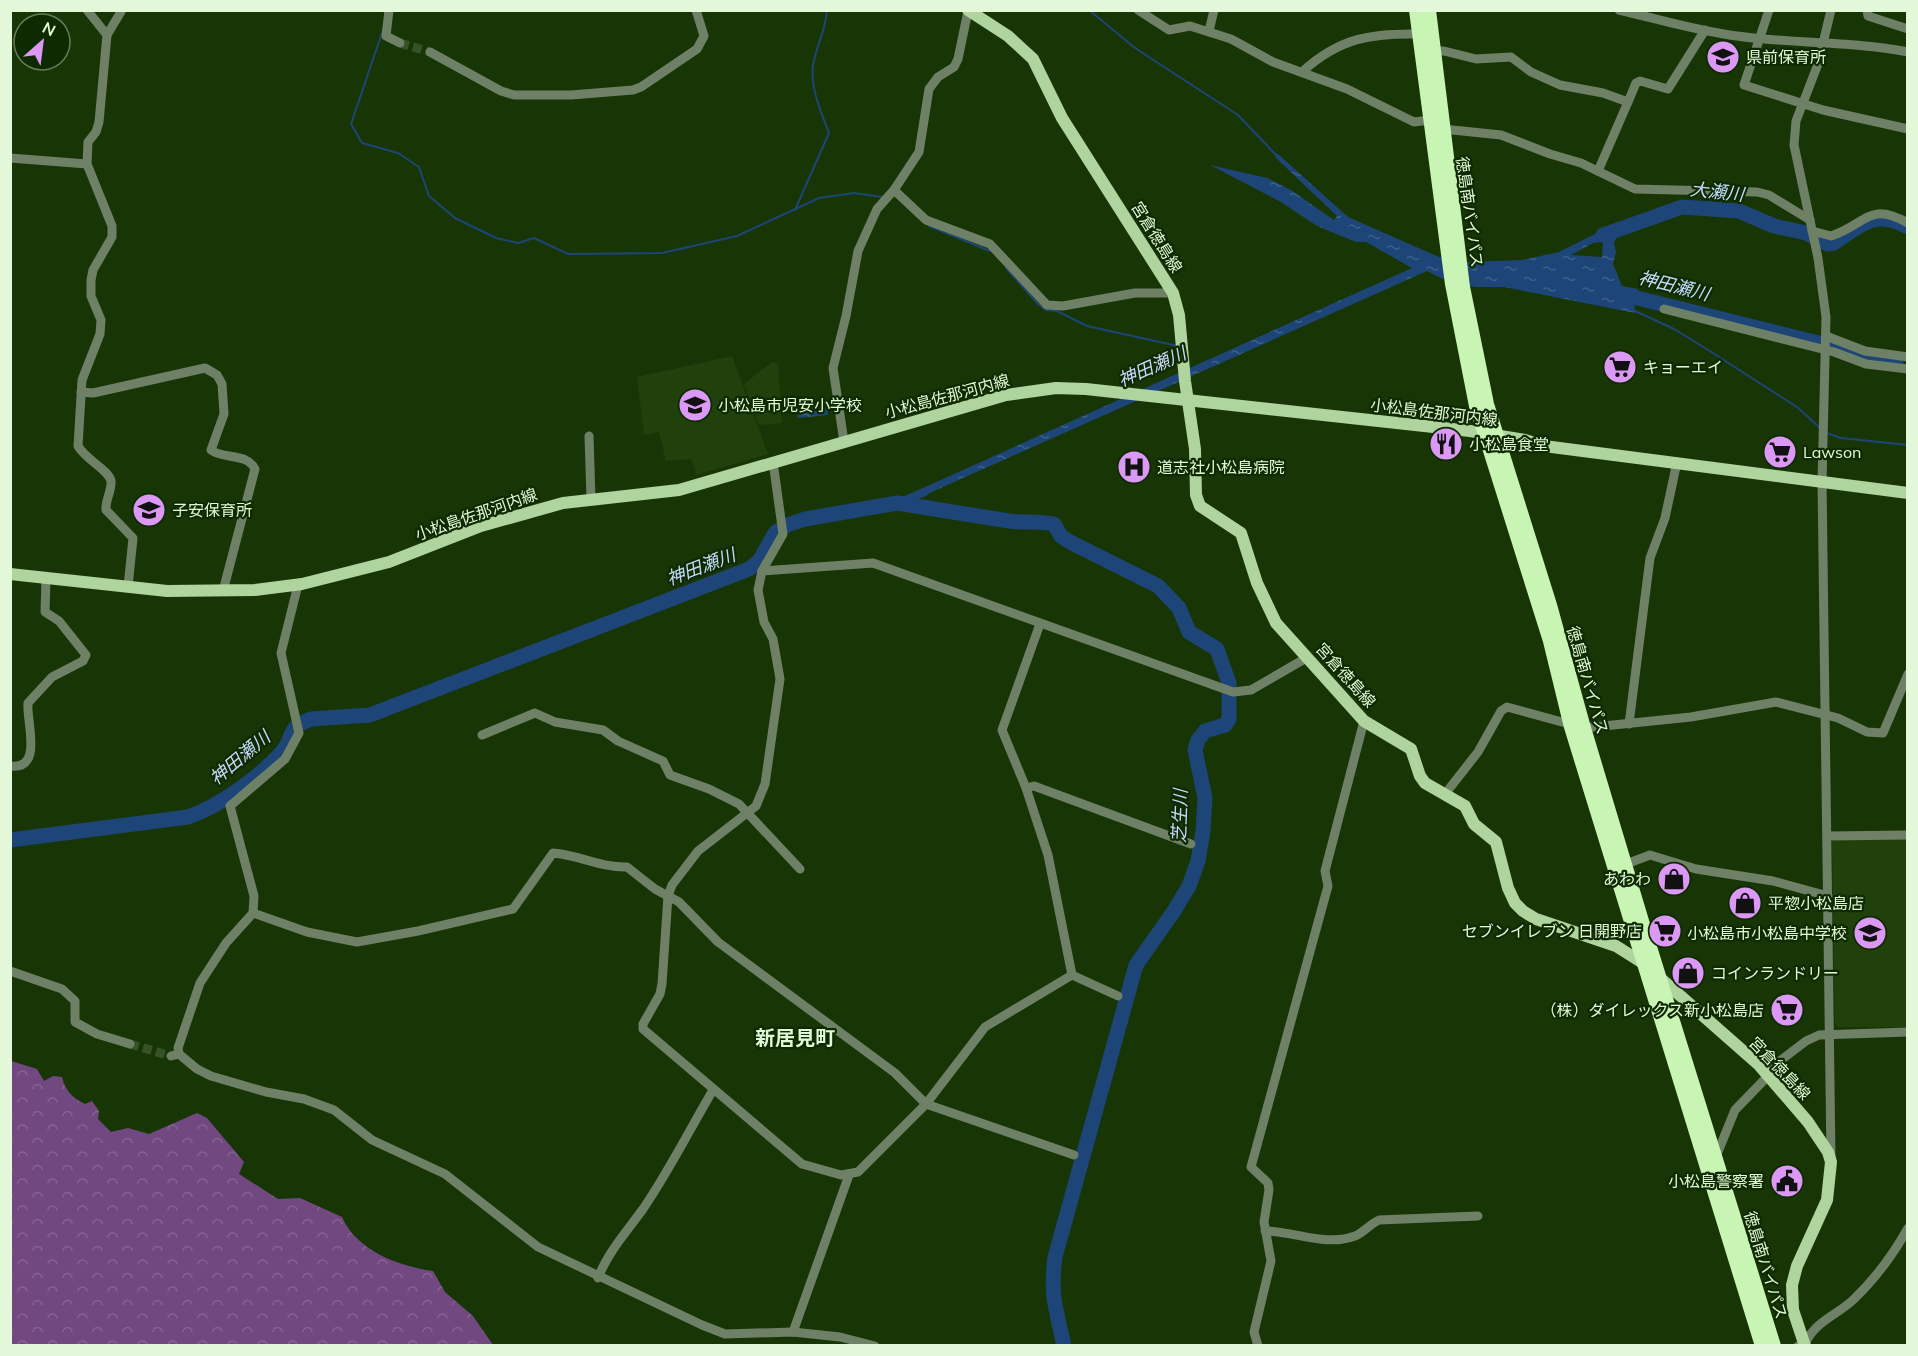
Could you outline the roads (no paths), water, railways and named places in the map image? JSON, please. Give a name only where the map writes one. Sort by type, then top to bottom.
[{"type":"highway","name":"徳島南バイパス","points":[[1416,10],[1419,34],[1428,51],[1443,129],[1445,201]]},
{"type":"highway","name":"徳島南バイパス","points":[[1429,10],[1430,120],[1445,201],[1476,406],[1491,435],[1550,605],[1577,727],[1646,965],[1774,1346]]},
{"type":"highway","name":"徳島南バイパス","points":[[1577,727],[1626,864],[1762,1346]]},
{"type":"main road","name":"宮倉徳島線","points":[[968,11],[1008,36],[1033,59],[1062,118],[1173,294],[1179,315],[1185,381],[1197,465],[1196,495],[1200,506],[1241,533],[1257,583],[1276,622],[1364,721],[1411,748],[1420,776],[1425,783],[1465,806],[1474,824],[1496,842],[1508,888],[1515,903],[1523,911],[1544,922],[1616,946],[1646,965],[1759,1065],[1823,1141],[1831,1162]]},
{"type":"main road","name":"小松島佐那河内線","points":[[10,574],[167,591],[255,590],[298,585],[389,562],[491,523],[563,503],[642,496],[679,490],[1017,393],[1056,388],[1130,394],[1491,435],[1525,440],[1544,446],[1908,494]]},
{"type":"main road","points":[[1803,1345],[1793,1310],[1792,1286],[1797,1266],[1827,1200],[1831,1162]]},
{"type":"street","points":[[87,10],[107,35]]},
{"type":"street","points":[[122,10],[107,35],[99,122],[96,132],[88,142],[87,164],[112,226],[112,237],[93,270],[91,280],[91,296],[101,320],[100,334],[82,380],[78,446],[91,462],[108,474],[111,482],[106,510],[133,538],[128,587]]},
{"type":"street","points":[[389,10],[386,36],[400,43]]},
{"type":"street","points":[[430,52],[501,91],[514,95],[571,95],[633,90],[697,49],[704,36],[696,10]]},
{"type":"street","points":[[1138,10],[1169,30],[1190,26],[1232,39],[1273,62],[1347,89],[1414,122],[1430,120]]},
{"type":"street","points":[[1209,32],[1214,10]]},
{"type":"street","points":[[1619,10],[1705,30],[1761,39],[1908,52]]},
{"type":"street","points":[[1769,10],[1744,85],[1803,103],[1908,129]]},
{"type":"street","points":[[1831,1162],[1822,482],[1824,293],[1794,145],[1796,121],[1823,44],[1832,10]]},
{"type":"street","points":[[1867,10],[1868,16],[1908,29]]},
{"type":"street","points":[[844,442],[833,368],[862,238],[877,209],[894,190],[919,152],[929,89],[938,76],[954,67],[958,59],[968,11]]},
{"type":"street","points":[[1598,171],[1636,83],[1640,81],[1668,89],[1705,30]]},
{"type":"street","points":[[1302,72],[1327,52],[1366,35],[1419,34]]},
{"type":"street","points":[[1428,51],[1476,59],[1511,57],[1541,77],[1560,85],[1604,93],[1628,102]]},
{"type":"street","points":[[1443,129],[1501,135],[1598,171],[1635,189],[1757,192],[1769,195],[1810,220]]},
{"type":"street","points":[[10,158],[87,164]]},
{"type":"street","points":[[894,190],[926,220],[990,244],[1047,305],[1064,306],[1136,293],[1173,294]]},
{"type":"street","points":[[1813,235],[1831,236],[1873,214],[1882,212],[1908,223]]},
{"type":"street","points":[[1665,309],[1865,351],[1908,357]]},
{"type":"street","points":[[1825,343],[1866,364],[1908,369]]},
{"type":"street","points":[[81,392],[93,393],[205,368],[217,375],[222,384],[224,414],[211,450],[243,459],[251,463],[255,469],[223,591]]},
{"type":"street","points":[[590,436],[591,499]]},
{"type":"street","points":[[773,462],[782,527],[762,571],[758,590],[760,609],[773,639],[780,679],[765,784],[756,806],[698,851],[672,885],[668,896],[660,994],[643,1024],[643,1029],[802,1164],[849,1175],[858,1172],[926,1104],[985,1027],[1072,975]]},
{"type":"street","points":[[1629,724],[1650,558],[1665,518],[1677,462]]},
{"type":"street","points":[[762,571],[873,563],[1229,691],[1251,690],[1308,657]]},
{"type":"street","points":[[10,766],[22,767],[27,764],[29,757],[31,731],[28,703],[52,677],[83,661],[86,655],[59,621],[45,612],[46,578]]},
{"type":"street","points":[[298,585],[281,653],[299,733],[285,759],[230,806],[254,896],[254,913],[226,943],[200,982],[175,1055],[211,1076],[266,1092],[304,1099],[334,1110],[372,1140],[445,1174],[538,1247],[598,1278],[725,1334],[793,1332],[840,1337],[875,1346]]},
{"type":"street","points":[[1040,624],[1002,730],[1026,788],[1048,855],[1072,975]]},
{"type":"street","points":[[1445,794],[1478,752],[1501,711],[1507,707],[1525,710],[1577,727],[1629,724],[1776,702],[1826,714],[1867,732],[1883,733],[1908,674]]},
{"type":"street","points":[[482,735],[534,713],[555,722],[599,728],[618,741],[663,761],[670,775],[739,804],[800,868]]},
{"type":"street","points":[[1258,1346],[1254,1332],[1272,1261],[1265,1231],[1268,1183],[1251,1167],[1328,886],[1325,871],[1364,721]]},
{"type":"street","points":[[1026,788],[1034,786],[1191,844]]},
{"type":"street","points":[[1828,836],[1908,835]]},
{"type":"street","points":[[254,913],[277,919],[307,932],[357,942],[418,931],[513,909],[553,853],[579,856],[615,867],[627,867],[679,902],[718,942],[895,1073],[926,1104],[1074,1155]]},
{"type":"street","points":[[1626,864],[1650,855],[1696,869],[1773,881],[1828,896]]},
{"type":"street","points":[[10,971],[62,989],[75,1001],[75,1022],[97,1034],[130,1044]]},
{"type":"street","points":[[1072,975],[1118,996]]},
{"type":"street","points":[[1711,1162],[1732,1116],[1766,1075],[1806,1041],[1830,1033],[1908,1032]]},
{"type":"street","points":[[598,1278],[622,1234],[643,1208],[675,1157],[713,1090]]},
{"type":"street","points":[[793,1332],[849,1175]]},
{"type":"street","points":[[1265,1231],[1321,1239],[1356,1235],[1368,1225],[1379,1221],[1478,1216]]},
{"type":"street","points":[[1803,1345],[1817,1327],[1852,1301],[1890,1259],[1908,1228]]},
{"type":"water","points":[[1278,154],[1348,217],[1439,257],[1468,262],[1522,260],[1559,252],[1621,221],[1623,228],[1614,242],[1616,252],[1613,264],[1622,286],[1638,289],[1634,300],[1635,313],[1504,287],[1475,287],[1443,279],[1427,271],[916,499],[914,492],[1412,268],[1366,242],[1356,242],[1317,226],[1281,202],[1210,165],[1267,178],[1291,190],[1334,220],[1337,216],[1275,157]],"holes":[[[1603,242],[1602,257],[1571,255],[1593,243]]]},
{"type":"water","points":[[827,400],[828,415],[798,418],[797,404]]},
{"type":"waterway","name":"神田瀬川","points":[[795,210],[829,133],[817,100],[812,74],[827,10]]},
{"type":"waterway","name":"神田瀬川","points":[[1089,10],[1135,48],[1238,115],[1278,157]]},
{"type":"waterway","points":[[383,30],[351,124],[362,143],[398,153],[419,167],[429,196],[455,218],[496,238],[518,243],[534,238],[568,254],[662,253],[737,236],[819,198],[854,193],[882,197]]},
{"type":"waterway","name":"大瀬川","points":[[1603,235],[1682,207],[1739,211],[1774,226],[1806,233],[1828,244],[1834,243],[1861,225],[1877,219],[1886,219],[1908,227]]},
{"type":"waterway","points":[[929,226],[990,251]]},
{"type":"waterway","points":[[1006,268],[1046,310],[1057,311],[1087,326],[1178,346]]},
{"type":"waterway","name":"神田瀬川","points":[[1617,293],[1831,346],[1863,358],[1896,364]]},
{"type":"waterway","points":[[1633,310],[1674,329],[1705,348],[1797,407],[1820,428]]},
{"type":"waterway","points":[[1827,433],[1841,438],[1908,445]]},
{"type":"waterway","name":"神田瀬川","points":[[897,503],[925,492]]},
{"type":"waterway","name":"芝生川","points":[[10,840],[188,817],[225,799],[261,772],[281,753],[297,726],[311,719],[370,715],[749,569],[760,560],[775,533],[787,525],[805,519],[897,503],[1009,521],[1054,524],[1061,536],[1070,542],[1158,586],[1179,608],[1189,632],[1217,649],[1229,683],[1229,719],[1225,725],[1205,731],[1198,740],[1195,750],[1205,798],[1198,861],[1189,886],[1136,965],[1055,1257],[1054,1293],[1064,1346]]},
{"type":"tunnel","points":[[400,43],[430,52]]},
{"type":"tunnel","points":[[130,1044],[171,1056]]},
{"type":"place","name":"県前保育所","points":[[1723,57]]},
{"type":"place","name":"キョーエイ","points":[[1620,367]]},
{"type":"place","name":"小松島市児安小学校","points":[[695,405]]},
{"type":"place","name":"小松島食堂","points":[[1446,444]]},
{"type":"place","name":"Lawson","points":[[1780,452]]},
{"type":"place","name":"道志社小松島病院","points":[[1134,467]]},
{"type":"place","name":"子安保育所","points":[[149,510]]},
{"type":"place","name":"あわわ","points":[[1674,879]]},
{"type":"place","name":"平惣小松島店","points":[[1745,903]]},
{"type":"place","name":"セブンイレブン 日開野店","points":[[1665,931]]},
{"type":"place","name":"小松島市小松島中学校","points":[[1870,933]]},
{"type":"place","name":"コインランドリー","points":[[1688,973]]},
{"type":"place","name":"（株）ダイレックス新小松島店","points":[[1787,1010]]},
{"type":"place","name":"小松島警察署","points":[[1787,1181]]},
{"type":"district","name":"新居見町","points":[[795,1038]]}]
